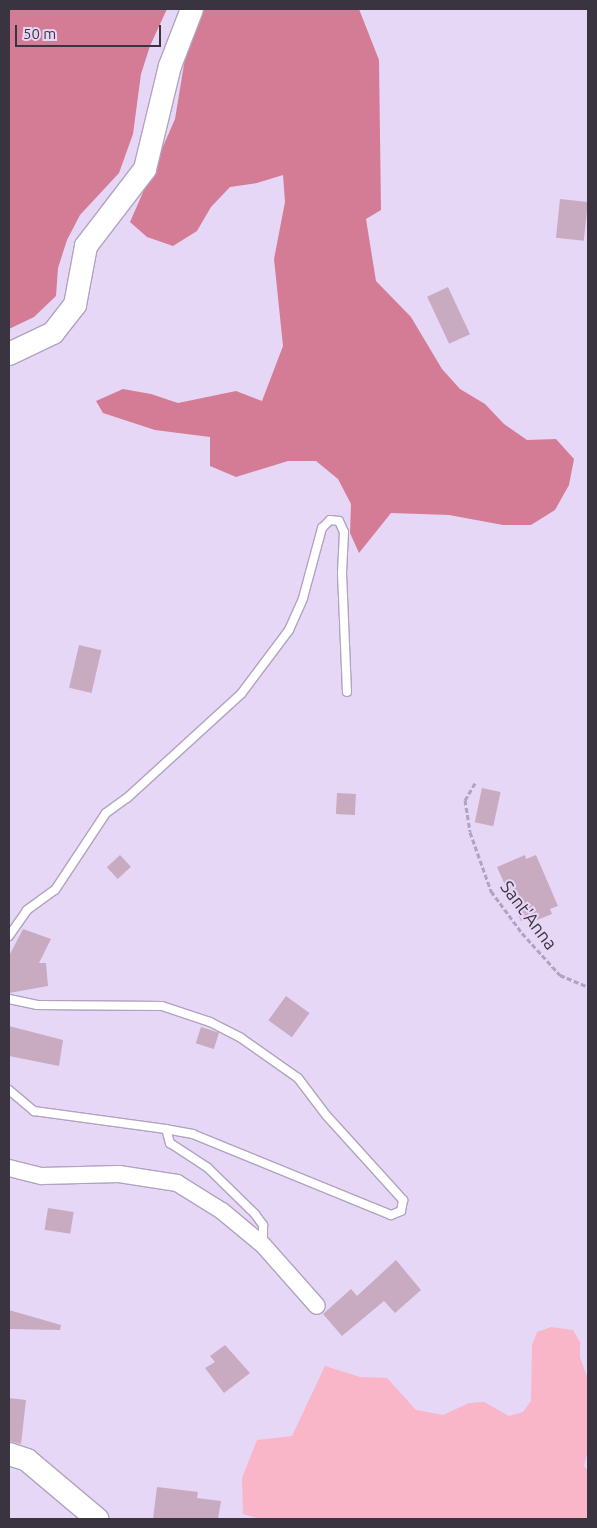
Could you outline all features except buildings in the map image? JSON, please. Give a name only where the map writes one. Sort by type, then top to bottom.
[{"type":"main road","points":[[9,354],[54,333],[75,305],[86,246],[145,169],[170,66],[192,9]]},
{"type":"main road","points":[[9,1454],[27,1460],[97,1519]]},
{"type":"street","points":[[9,1168],[42,1176],[119,1174],[177,1183],[222,1211],[263,1245],[317,1306]]},
{"type":"lane","points":[[9,936],[27,910],[55,890],[106,813],[127,798],[241,694],[289,630],[303,598],[322,528],[330,520],[339,521],[344,532],[342,573],[347,692]]},
{"type":"lane","points":[[9,999],[37,1004],[162,1006],[210,1022],[234,1034],[298,1078],[326,1115],[392,1185],[403,1200],[403,1207],[399,1213],[388,1213],[193,1134],[34,1110],[9,1090]]},
{"type":"lane","points":[[166,1129],[170,1143],[208,1168],[255,1214],[263,1225],[263,1245]]},
{"type":"path","name":"Sant'Anna","points":[[475,783],[465,800],[470,832],[491,891],[522,933],[560,974],[588,987]]},
{"type":"shaded area","points":[[9,9],[167,9],[150,46],[141,74],[133,134],[119,173],[80,215],[67,240],[58,268],[56,296],[34,317],[9,329]]},
{"type":"shaded area","points":[[202,9],[359,9],[379,60],[381,210],[366,219],[376,281],[411,317],[442,369],[460,389],[485,404],[504,424],[527,440],[556,439],[574,459],[569,485],[555,510],[531,525],[503,525],[449,515],[391,513],[359,553],[350,533],[351,504],[338,479],[316,461],[288,461],[236,477],[210,466],[210,437],[155,430],[103,413],[96,401],[123,389],[151,394],[178,403],[236,391],[262,401],[283,346],[274,259],[285,202],[283,175],[257,183],[230,187],[211,207],[197,231],[173,246],[147,237],[130,222],[175,119],[186,52]]},
{"type":"shaded area","points":[[551,1327],[573,1330],[580,1342],[580,1357],[588,1380],[588,1449],[584,1466],[588,1471],[588,1519],[260,1519],[243,1514],[242,1478],[257,1440],[292,1436],[325,1366],[360,1377],[387,1378],[416,1410],[443,1415],[469,1403],[484,1402],[509,1416],[523,1412],[531,1401],[532,1345],[537,1332]]}]
